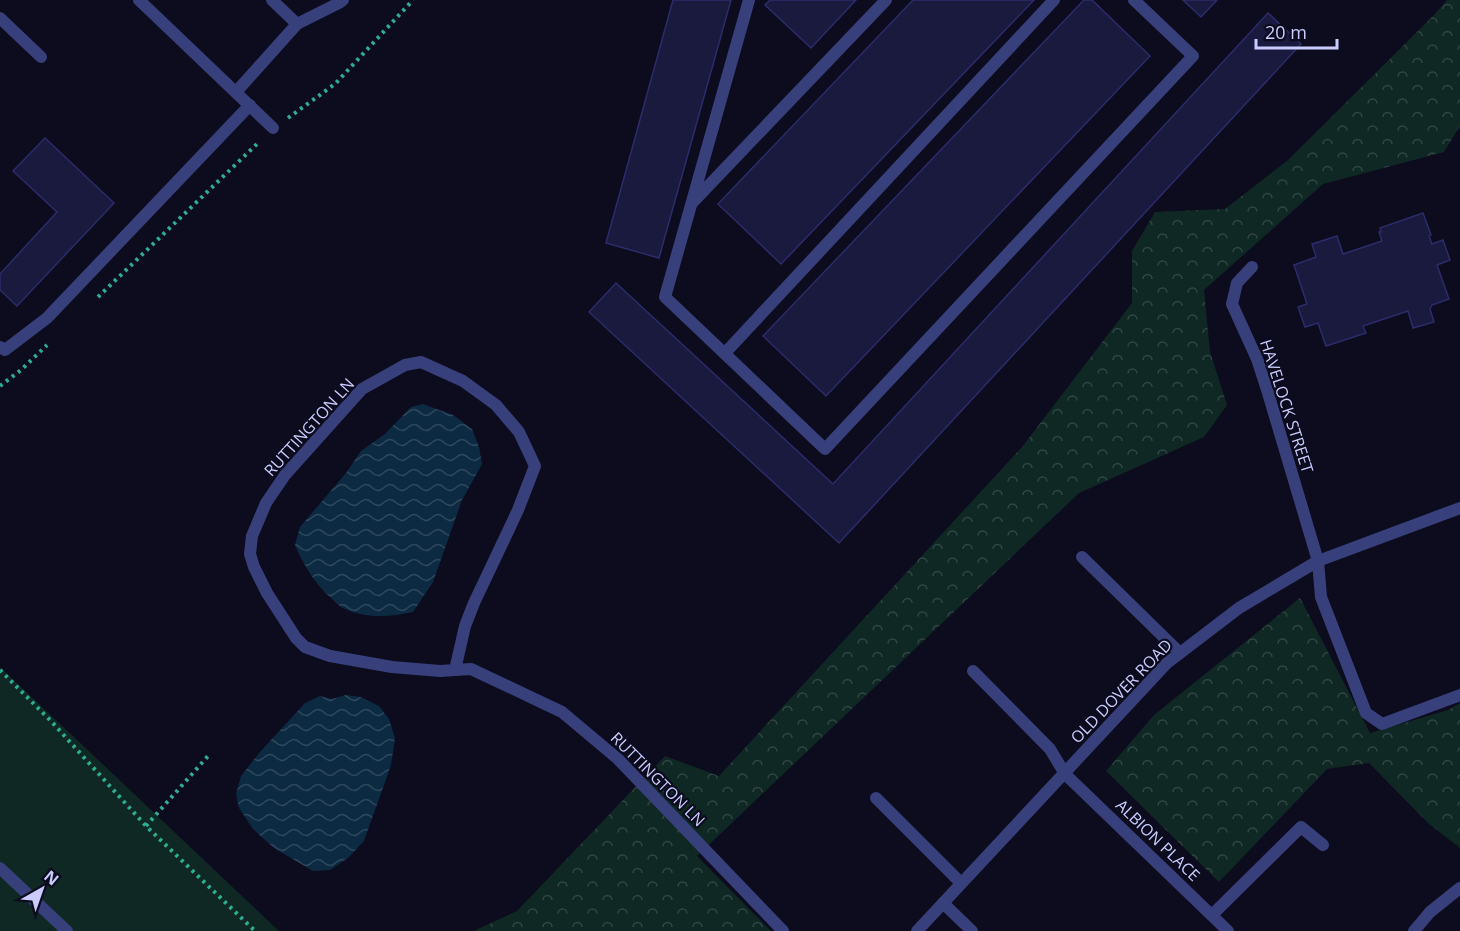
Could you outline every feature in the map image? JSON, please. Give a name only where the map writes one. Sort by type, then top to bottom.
[{"type":"street","points":[[139,0],[273,128]]},
{"type":"street","points":[[272,0],[297,24]]},
{"type":"street","points":[[236,92],[297,24],[343,0]]},
{"type":"street","points":[[749,0],[665,297],[825,449],[1193,56],[1134,0]]},
{"type":"street","points":[[691,204],[886,0]]},
{"type":"street","points":[[725,353],[1054,0]]},
{"type":"street","points":[[0,18],[41,57]]},
{"type":"street","points":[[2,350],[47,318],[250,105]]},
{"type":"street","name":"HAVELOCK STREET","points":[[1252,267],[1237,283],[1232,304],[1257,359],[1268,393],[1318,561],[1321,597],[1366,713],[1382,724],[1460,695]]},
{"type":"street","name":"RUTTINGTON LN","points":[[455,670],[465,626],[474,603],[518,510],[535,466],[519,432],[496,405],[463,381],[421,362],[405,365],[362,389],[285,475],[266,503],[252,536],[250,554],[267,593],[296,638],[305,647],[330,656],[392,667],[440,671],[471,669],[562,712],[618,759],[783,931]]},
{"type":"street","name":"OLD DOVER ROAD","points":[[917,931],[1167,663],[1239,608],[1318,561],[1460,508]]},
{"type":"street","points":[[1082,557],[1180,653]]},
{"type":"street","name":"ALBION PLACE","points":[[974,671],[1050,749],[1065,774],[1228,931]]},
{"type":"street","points":[[876,798],[962,883]]},
{"type":"street","points":[[1212,915],[1301,827],[1323,845]]},
{"type":"street","points":[[0,868],[67,931]]},
{"type":"street","points":[[1414,931],[1430,912],[1460,888]]},
{"type":"street","points":[[943,903],[972,931]]},
{"type":"path","points":[[90,304],[273,128],[334,84],[412,0]]},
{"type":"path","points":[[0,386],[21,370],[50,342]]},
{"type":"path","points":[[0,670],[51,721],[146,826],[255,931]]},
{"type":"path","points":[[146,826],[208,756]]},
{"type":"green space","points":[[1447,0],[1460,0],[1460,126],[1444,152],[1323,184],[1204,290],[1210,352],[1227,405],[1204,437],[1079,493],[697,856],[771,931],[474,931],[517,911],[665,756],[719,776],[1022,447],[1132,303],[1132,251],[1155,212],[1225,209],[1288,160]]},
{"type":"green space","points":[[1300,598],[1370,733],[1448,710],[1460,703],[1460,848],[1428,823],[1369,763],[1327,769],[1219,882],[1106,771],[1154,715]]},
{"type":"green space","points":[[0,667],[279,931],[0,931]]},
{"type":"water","points":[[423,404],[453,415],[472,429],[482,464],[462,500],[433,582],[413,612],[378,616],[351,612],[340,606],[326,593],[306,567],[295,545],[300,527],[346,473],[361,451],[385,434],[411,407]]},
{"type":"water","points":[[346,695],[361,697],[379,706],[389,719],[395,738],[391,765],[364,841],[348,858],[330,870],[313,871],[274,848],[253,829],[239,808],[236,794],[241,776],[305,703],[320,696],[332,699]]},
{"type":"building","points":[[673,0],[731,0],[659,258],[606,243]]},
{"type":"building","points":[[770,0],[856,0],[811,48],[765,5]]},
{"type":"building","points":[[913,0],[1034,0],[781,264],[718,204]]},
{"type":"building","points":[[1084,0],[1092,0],[1150,56],[826,396],[763,336]]},
{"type":"building","points":[[1183,0],[1217,0],[1201,17]]},
{"type":"building","points":[[1268,13],[1301,44],[839,543],[589,312],[616,283],[833,484]]},
{"type":"building","points":[[45,138],[114,203],[17,306],[0,290],[0,274],[57,212],[13,171]]},
{"type":"building","points":[[1423,213],[1432,244],[1443,240],[1450,260],[1437,265],[1449,299],[1432,305],[1430,309],[1434,322],[1413,328],[1408,311],[1363,326],[1366,333],[1326,346],[1318,323],[1305,327],[1298,307],[1307,304],[1294,265],[1316,257],[1312,244],[1337,236],[1343,254],[1382,241],[1380,228]]}]
